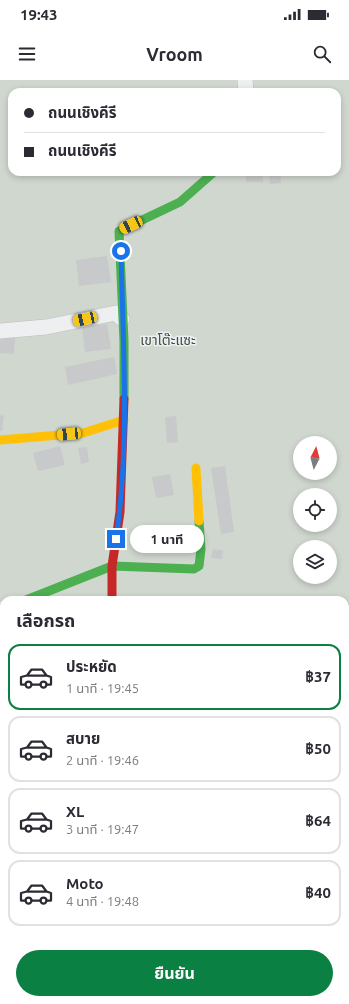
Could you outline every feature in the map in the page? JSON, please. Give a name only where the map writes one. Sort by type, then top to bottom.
[{"type":"street","points":[[112,596],[112,566],[120,512],[124,420],[124,341],[119,231],[180,202],[209,176]]},
{"type":"street","points":[[0,331],[46,328],[116,313],[122,318]]},
{"type":"street","points":[[0,440],[83,433],[124,420]]},
{"type":"street","points":[[36,596],[112,566],[194,569],[199,566],[201,549],[196,468]]},
{"type":"green space","name":"เขาโต๊ะแซะ","points":[[0,80],[349,80],[349,596],[0,596]]},
{"type":"building","points":[[246,176],[262,176],[263,182],[246,182]]},
{"type":"building","points":[[269,176],[280,176],[281,183],[270,184]]},
{"type":"building","points":[[107,256],[111,282],[79,286],[76,260]]},
{"type":"building","points":[[107,324],[111,349],[85,352],[82,327]]},
{"type":"building","points":[[0,337],[15,338],[14,354],[0,353]]},
{"type":"building","points":[[114,357],[117,374],[68,385],[65,367]]},
{"type":"building","points":[[0,415],[4,416],[2,431],[0,431]]},
{"type":"building","points":[[176,416],[178,442],[167,443],[165,417]]},
{"type":"building","points":[[60,446],[65,465],[38,471],[33,453]]},
{"type":"building","points":[[87,447],[89,462],[81,464],[78,448]]},
{"type":"building","points":[[225,466],[234,532],[221,534],[211,468]]},
{"type":"building","points":[[170,474],[174,495],[156,498],[152,477]]},
{"type":"building","points":[[213,549],[223,550],[222,559],[211,558]]},
{"type":"waterway","points":[[182,1004],[191,1004]]},
{"type":"traffic: fast","points":[[124,399],[124,341],[119,231],[180,202],[209,176]]},
{"type":"traffic: fast","points":[[36,596],[112,566],[194,569],[199,566],[201,549],[199,521]]},
{"type":"traffic: slow","points":[[0,440],[83,433],[124,420]]},
{"type":"traffic: slow","points":[[196,468],[199,521]]},
{"type":"traffic: jam","points":[[112,596],[112,566],[120,512],[124,399]]},
{"type":"route","points":[[116,539],[120,512],[124,420],[124,341],[122,318],[121,251]]}]
